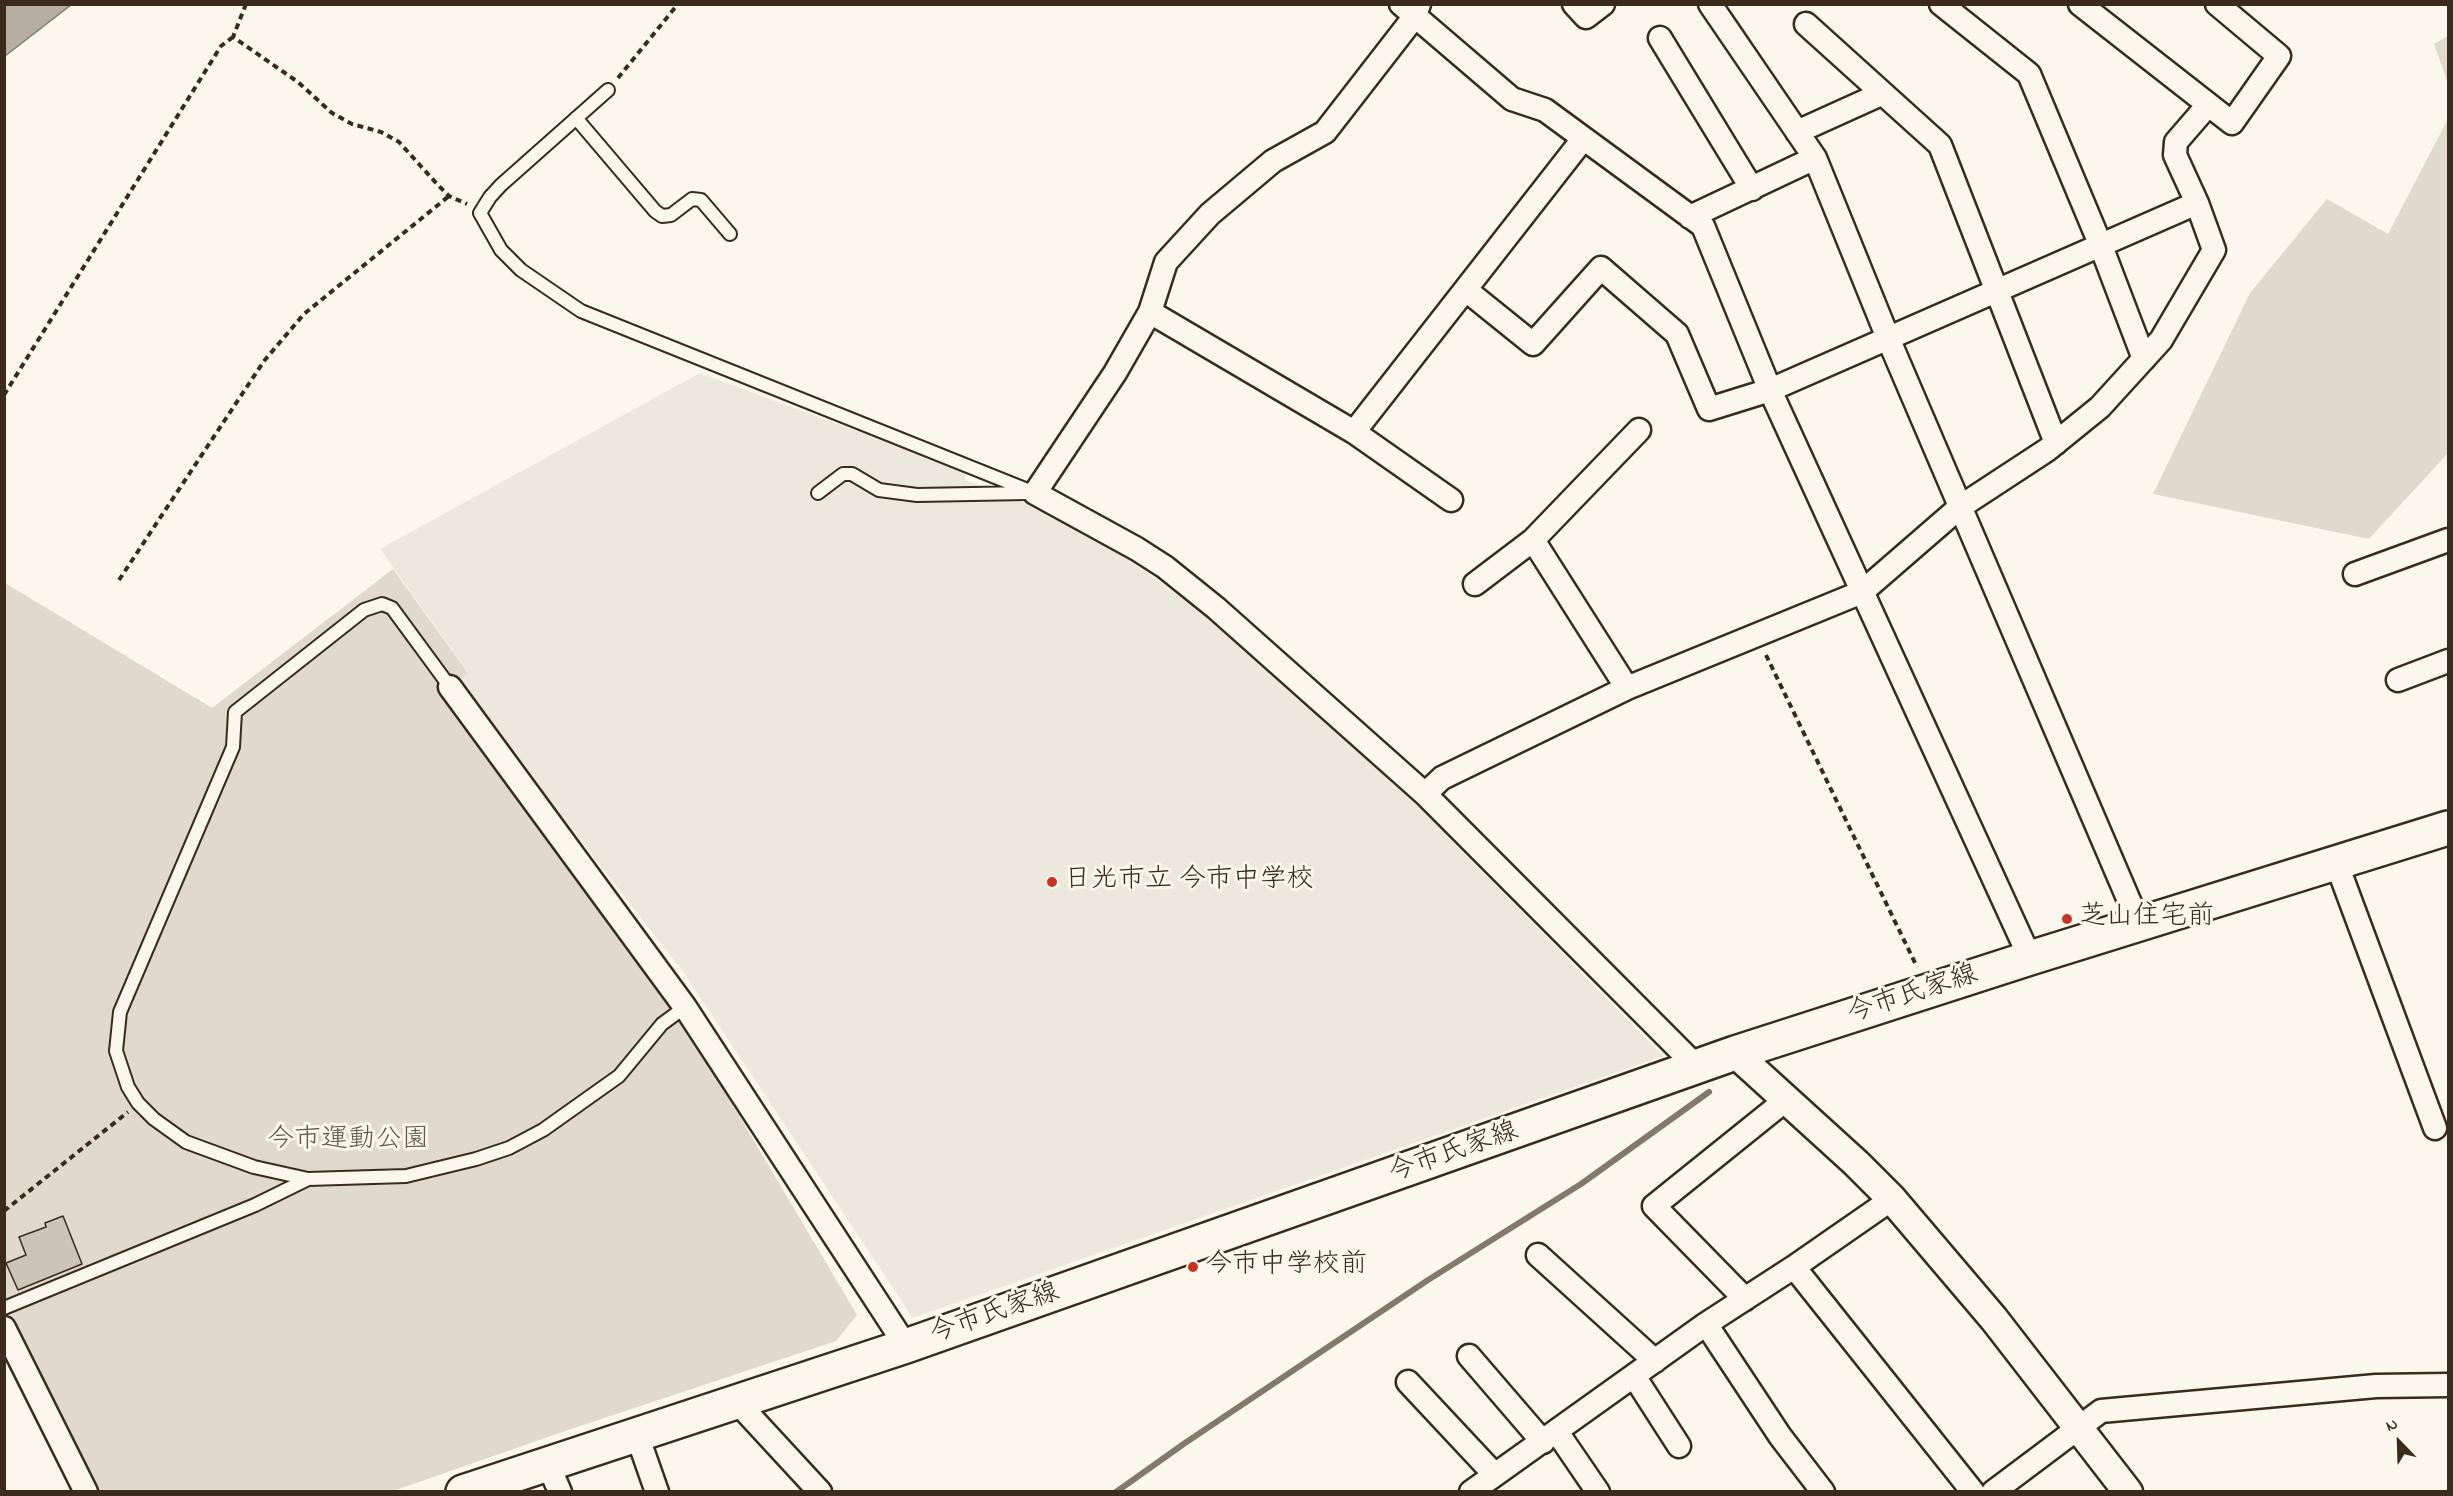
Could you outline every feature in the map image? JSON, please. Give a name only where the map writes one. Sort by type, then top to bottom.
[{"type":"main road","name":"今市氏家線","points":[[463,1491],[554,1478],[637,1435],[906,1346],[1698,1068],[1735,1053],[2030,958],[2448,828]]},
{"type":"street","points":[[1574,4],[1586,17],[1603,4]]},
{"type":"street","points":[[1710,4],[1815,158],[1888,338],[2139,924]]},
{"type":"street","points":[[1941,4],[2029,74],[2101,246],[2144,359]]},
{"type":"street","points":[[2080,4],[2232,123],[2279,56],[2217,4]]},
{"type":"street","points":[[1698,1068],[1425,794],[1216,608],[1165,567],[1137,549],[1035,493],[1115,373],[1150,312],[1166,262],[1210,214],[1273,161],[1325,132],[1412,8],[1512,99],[1545,110],[1702,226],[1770,390],[2030,958]]},
{"type":"street","points":[[1806,24],[1940,145],[2056,443]]},
{"type":"street","points":[[1660,38],[1752,189]]},
{"type":"street","points":[[1797,132],[1881,94]]},
{"type":"street","points":[[1425,794],[1442,778],[1627,688],[1862,592],[1960,507],[2056,443],[2100,407],[2161,340],[2214,250],[2197,203],[2175,155],[2176,142],[2208,105]]},
{"type":"street","points":[[1354,432],[1583,139]]},
{"type":"street","points":[[1690,217],[1815,158]]},
{"type":"street","points":[[1466,290],[1533,344],[1601,268],[1677,334],[1709,409],[1770,390],[2197,203]]},
{"type":"street","points":[[1150,312],[1354,432],[1452,500]]},
{"type":"street","points":[[1475,584],[1533,540],[1640,430]]},
{"type":"street","points":[[1533,540],[1627,688]]},
{"type":"street","points":[[2355,574],[2448,540]]},
{"type":"street","points":[[2398,680],[2448,661]]},
{"type":"street","points":[[450,687],[685,1007],[906,1346]]},
{"type":"street","points":[[2336,862],[2434,1128]]},
{"type":"street","points":[[1735,1053],[1892,1199],[1952,1267],[2128,1491]]},
{"type":"street","points":[[1745,1299],[1654,1206],[1787,1099]]},
{"type":"street","points":[[1472,1491],[1706,1324],[1892,1199]]},
{"type":"street","points":[[1538,1255],[1655,1361]]},
{"type":"street","points":[[1794,1267],[1973,1491]]},
{"type":"street","points":[[1706,1324],[1780,1436],[1823,1491]]},
{"type":"street","points":[[4,1328],[86,1491]]},
{"type":"street","points":[[1469,1356],[1550,1437],[1598,1491]]},
{"type":"street","points":[[1634,1377],[1679,1446]]},
{"type":"street","points":[[1408,1382],[1495,1475]]},
{"type":"street","points":[[1993,1491],[2101,1411],[2376,1386],[2448,1385]]},
{"type":"street","points":[[738,1402],[820,1491]]},
{"type":"street","points":[[637,1435],[657,1491]]},
{"type":"lane","points":[[608,90],[501,185],[480,213],[501,250],[521,270],[580,311],[1035,493]]},
{"type":"lane","points":[[576,118],[655,211],[662,216],[670,215],[692,199],[701,200],[730,234]]},
{"type":"lane","points":[[818,493],[843,474],[852,474],[879,490],[917,495],[1035,493]]},
{"type":"lane","points":[[450,687],[392,608],[382,604],[364,610],[235,712],[233,747],[120,1012],[116,1051],[128,1087],[138,1103],[154,1119],[186,1142],[254,1167],[308,1179],[406,1176],[476,1159],[509,1148],[543,1130],[619,1076],[662,1024],[685,1007]]},
{"type":"lane","points":[[4,1308],[255,1205],[308,1179]]},
{"type":"path","points":[[4,395],[221,46],[233,38],[246,4]]},
{"type":"path","points":[[608,90],[678,4]]},
{"type":"path","points":[[233,38],[298,82],[332,113],[352,124],[381,132],[399,142],[449,196],[480,213]]},
{"type":"path","points":[[119,580],[264,361],[303,314],[449,196]]},
{"type":"path","points":[[1756,635],[1928,991]]},
{"type":"path","points":[[4,1211],[138,1103]]},
{"type":"shaded area","points":[[5,4],[71,4],[71,5],[5,56]]},
{"type":"shaded area","name":"日光市立 今市中学校","points":[[700,373],[965,471],[965,480],[1042,509],[1125,557],[1196,608],[1402,790],[1663,1056],[913,1318],[684,973],[457,682],[468,672],[380,549]]},
{"type":"green space","points":[[2448,36],[2448,83],[2434,44]]},
{"type":"green space","points":[[2448,119],[2448,453],[2369,539],[2153,494],[2250,293],[2327,199],[2388,234]]},
{"type":"green space","name":"今市運動公園","points":[[393,569],[468,673],[457,682],[695,1041],[857,1315],[836,1341],[393,1491],[101,1492],[5,1307],[5,583],[212,708]]},
{"type":"building","points":[[63,1216],[82,1264],[18,1290],[6,1263],[26,1255],[19,1237],[46,1227],[45,1223]]},
{"type":"waterway","points":[[1116,1492],[1428,1280],[1581,1184],[1709,1092]]},
{"type":"place","name":"日光市立 今市中学校","points":[[1052,882]]},
{"type":"place","name":"芝山住宅前","points":[[2067,919]]},
{"type":"place","name":"今市中学校前","points":[[1193,1267]]}]
